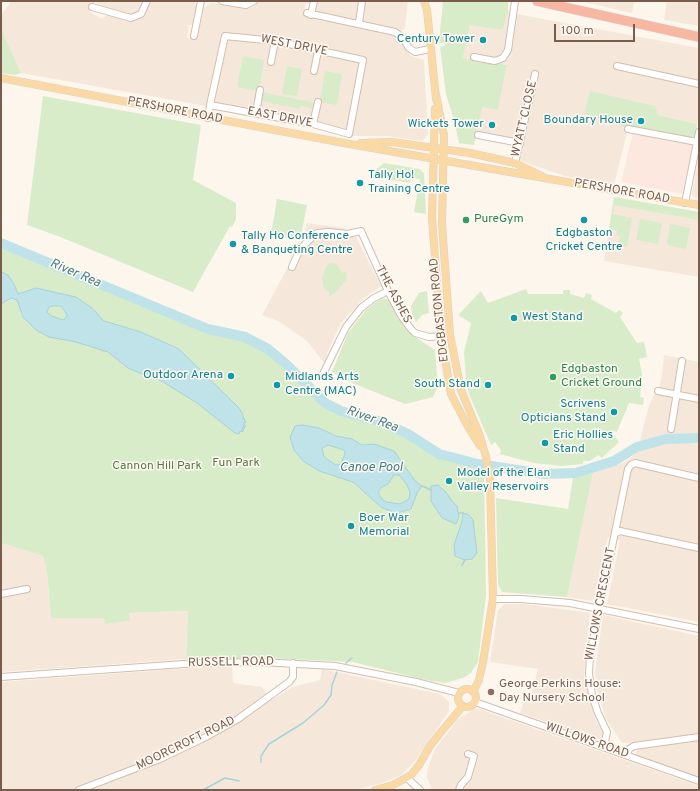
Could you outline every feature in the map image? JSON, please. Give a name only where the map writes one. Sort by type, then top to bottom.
[{"type":"highway","points":[[537,1],[699,37]]},
{"type":"main road","points":[[424,1],[428,10]]},
{"type":"main road","points":[[430,1],[428,10],[430,49],[436,95]]},
{"type":"main road","name":"PERSHORE ROAD","points":[[1,78],[349,144],[699,205]]},
{"type":"main road","name":"EDGBASTON ROAD","points":[[436,95],[432,218],[441,336],[451,394],[467,425],[486,455]]},
{"type":"main road","name":"EDGBASTON ROAD","points":[[436,95],[444,135],[442,159],[442,224],[450,335],[460,390],[480,436],[490,472],[493,600],[483,662],[479,680],[473,692]]},
{"type":"main road","name":"PERSHORE ROAD","points":[[349,144],[392,142],[501,159],[515,163],[545,178]]},
{"type":"main road","points":[[436,280],[446,279]]},
{"type":"main road","points":[[441,336],[450,335]]},
{"type":"main road","points":[[451,394],[460,390]]},
{"type":"main road","points":[[467,689],[473,692],[476,695],[475,702],[469,708],[462,707],[458,702],[459,693],[467,689]]},
{"type":"main road","points":[[375,790],[393,785],[407,778],[419,765],[430,746],[462,707]]},
{"type":"street","points":[[92,8],[131,18],[139,16],[147,1]]},
{"type":"street","points":[[194,36],[201,1]]},
{"type":"street","points":[[222,1],[246,5],[254,1]]},
{"type":"street","points":[[314,1],[309,14],[359,23],[395,32],[402,37],[411,51],[419,52],[430,49]]},
{"type":"street","points":[[359,23],[362,1]]},
{"type":"street","points":[[474,58],[495,61],[503,58],[508,50],[515,1]]},
{"type":"street","name":"WEST DRIVE","points":[[210,104],[225,36],[275,41],[363,60],[349,134]]},
{"type":"street","points":[[270,62],[275,41]]},
{"type":"street","points":[[314,71],[318,51]]},
{"type":"street","points":[[617,66],[699,84]]},
{"type":"street","name":"WYATT CLOSE","points":[[515,163],[535,74]]},
{"type":"street","points":[[256,113],[260,90]]},
{"type":"street","points":[[313,124],[318,102]]},
{"type":"street","points":[[208,118],[210,104]]},
{"type":"street","name":"EAST DRIVE","points":[[210,104],[313,124],[349,134]]},
{"type":"street","points":[[289,132],[291,120]]},
{"type":"street","points":[[628,129],[697,142]]},
{"type":"street","points":[[686,203],[699,132]]},
{"type":"street","points":[[478,134],[520,143]]},
{"type":"street","name":"THE ASHES","points":[[292,267],[299,251],[306,242],[317,233],[329,232],[347,234],[361,231],[402,317],[415,333],[429,338],[441,336]]},
{"type":"street","points":[[323,374],[346,327],[361,308],[388,290]]},
{"type":"street","points":[[671,429],[682,361]]},
{"type":"street","points":[[658,391],[697,399]]},
{"type":"street","name":"WILLOWS CRESCENT","points":[[604,747],[607,732],[594,704],[589,674],[590,654],[601,609],[628,469],[635,463],[699,478]]},
{"type":"street","points":[[616,533],[620,531],[699,548]]},
{"type":"street","points":[[1,594],[27,589]]},
{"type":"street","points":[[493,600],[546,600],[601,609],[699,629]]},
{"type":"street","name":"RUSSELL ROAD","points":[[1,677],[228,661],[293,663],[335,666],[459,693]]},
{"type":"street","name":"MOORCROFT ROAD","points":[[79,790],[160,759],[206,737],[238,719],[289,682],[293,677],[293,663]]},
{"type":"street","name":"WILLOWS ROAD","points":[[475,702],[627,754],[699,781]]},
{"type":"street","points":[[627,754],[629,749],[634,746],[699,737]]},
{"type":"street","points":[[459,790],[461,785],[468,777],[474,756],[468,754]]},
{"type":"street","points":[[407,778],[420,790]]},
{"type":"shaded area","points":[[12,1],[144,1],[139,12],[130,15],[109,10],[95,2],[90,12],[102,19],[106,15],[136,21],[143,17],[152,1],[191,1],[195,2],[198,6],[194,25],[189,25],[187,38],[197,40],[204,8],[211,3],[243,8],[253,7],[260,1],[408,1],[405,28],[401,31],[316,12],[317,5],[306,3],[303,15],[397,36],[411,56],[424,60],[428,135],[422,141],[387,136],[353,136],[206,106],[21,73],[1,28],[1,15]]},
{"type":"shaded area","points":[[580,1],[634,1],[632,13]]},
{"type":"shaded area","points":[[667,1],[699,1],[699,26],[664,20]]},
{"type":"shaded area","points":[[508,11],[522,15],[699,48],[699,114],[697,124],[658,115],[635,101],[614,185],[565,176],[518,160],[520,143],[476,133],[482,106],[498,110],[507,65],[463,58],[470,24],[503,30]]},
{"type":"shaded area","points":[[634,129],[694,141],[682,194],[621,182]]},
{"type":"shaded area","points":[[699,155],[699,198],[693,197],[692,194]]},
{"type":"shaded area","points":[[614,197],[699,212],[699,277],[604,261]]},
{"type":"shaded area","points":[[307,223],[343,228],[356,237],[381,286],[363,299],[341,323],[328,351],[325,364],[307,341],[280,322],[262,315],[302,241]]},
{"type":"shaded area","points":[[664,355],[699,362],[699,435],[687,434],[640,441],[648,409],[654,395],[658,391],[662,376]]},
{"type":"shaded area","points":[[666,440],[699,444],[699,622],[607,604],[620,540],[608,537],[593,601],[567,597],[593,473],[625,462],[638,452]]},
{"type":"shaded area","points":[[1,543],[43,556],[47,573],[51,618],[105,618],[105,624],[129,621],[129,613],[188,611],[186,659],[1,672]]},
{"type":"shaded area","points":[[505,604],[526,604],[590,613],[584,675],[596,720],[604,734],[600,740],[520,713],[526,694],[531,695],[538,669],[490,662],[498,610]]},
{"type":"shaded area","points":[[603,615],[699,636],[699,777],[636,755],[638,742],[622,743],[606,719],[597,690],[595,672]]},
{"type":"shaded area","points":[[232,665],[233,683],[262,687],[272,700],[292,687],[320,680],[322,669],[440,694],[449,702],[449,711],[415,761],[400,776],[382,783],[354,790],[1,790],[1,682]]},
{"type":"shaded area","points":[[476,708],[699,786],[699,790],[432,790],[427,777],[428,767],[435,749],[457,720]]},
{"type":"green space","points":[[443,1],[508,1],[508,11],[503,30],[470,25],[463,58],[507,65],[498,110],[482,107],[474,145],[459,143],[446,94],[440,47],[445,46],[444,43],[439,43]]},
{"type":"green space","points":[[1,28],[21,73],[15,75],[1,73]]},
{"type":"green space","points":[[243,56],[264,60],[259,91],[237,87]]},
{"type":"green space","points":[[287,66],[302,69],[297,96],[282,94]]},
{"type":"green space","points":[[325,71],[342,74],[337,105],[320,102]]},
{"type":"green space","points":[[590,91],[655,106],[658,115],[697,124],[694,141],[629,128],[584,114]]},
{"type":"green space","points":[[262,92],[315,103],[314,109],[300,106],[300,109],[261,101]]},
{"type":"green space","points":[[43,96],[201,125],[193,180],[236,203],[236,219],[232,227],[230,226],[193,292],[58,236],[27,225]]},
{"type":"green space","points":[[384,163],[420,169],[424,174],[426,214],[414,212],[420,179],[411,178],[410,183],[368,176]]},
{"type":"green space","points":[[614,197],[699,212],[699,220],[614,205],[613,214],[632,218],[627,247],[618,246],[620,236],[616,235],[617,230],[609,229]]},
{"type":"green space","points":[[277,199],[307,205],[300,240],[271,235]]},
{"type":"green space","points":[[640,219],[662,223],[658,244],[636,240]]},
{"type":"green space","points":[[670,224],[690,228],[686,249],[667,245]]},
{"type":"green space","name":"Cannon Hill Park","points":[[1,247],[208,332],[246,341],[267,352],[308,393],[329,408],[353,415],[406,435],[439,457],[484,468],[486,595],[478,662],[471,673],[463,678],[445,683],[421,679],[353,662],[266,658],[186,659],[188,611],[129,613],[130,621],[105,624],[104,618],[51,618],[47,573],[43,556],[1,543]]},
{"type":"green space","points":[[330,263],[337,264],[342,273],[346,272],[347,279],[335,293],[329,296],[329,292],[324,289],[322,278],[326,267]]},
{"type":"green space","name":"Edgbaston Cricket Ground","points":[[526,289],[528,294],[563,294],[563,290],[570,290],[570,294],[584,298],[586,293],[592,295],[591,299],[616,313],[619,310],[623,313],[620,317],[637,343],[644,342],[647,357],[639,359],[642,374],[640,397],[644,398],[643,405],[629,403],[617,432],[613,431],[612,433],[619,442],[602,458],[598,455],[590,461],[583,461],[583,464],[561,466],[534,463],[500,454],[501,450],[495,442],[491,445],[469,394],[466,381],[464,352],[471,323],[458,315],[481,291],[488,303]]},
{"type":"green space","points":[[427,291],[429,313],[422,315],[416,322],[412,314],[411,306],[419,293]]},
{"type":"green space","points":[[382,298],[390,300],[403,326],[412,335],[435,350],[438,386],[433,397],[405,404],[352,383],[332,372],[348,333],[366,310]]},
{"type":"green space","points":[[593,473],[567,597],[502,592],[498,584],[496,498],[568,509],[573,478]]},
{"type":"water","points":[[1,272],[8,275],[18,294],[36,288],[76,297],[92,308],[104,321],[141,332],[179,349],[239,408],[243,415],[243,419],[244,418],[246,422],[243,424],[246,426],[243,426],[245,428],[242,428],[244,430],[242,430],[243,432],[240,431],[239,434],[235,433],[197,403],[150,374],[142,374],[128,368],[108,352],[76,342],[49,337],[36,330],[23,317],[17,300],[11,298],[1,304]],"holes":[[[60,306],[67,315],[65,319],[62,320],[50,315],[47,312],[49,307]]]},
{"type":"water","name":"Canoe Pool","points":[[302,425],[319,428],[336,436],[352,439],[362,445],[374,444],[394,451],[415,481],[422,486],[417,493],[411,509],[397,513],[381,507],[353,482],[319,471],[303,461],[294,450],[290,437],[295,426]],"holes":[[[328,445],[344,450],[345,454],[341,464],[336,465],[324,457],[322,448]],[[394,475],[399,475],[407,485],[410,492],[409,499],[400,504],[386,502],[381,498],[378,492],[382,487],[388,484]]]},
{"type":"water","points":[[438,485],[446,492],[457,506],[459,517],[456,524],[442,518],[431,501],[431,486]]},
{"type":"water","points":[[463,513],[469,515],[473,520],[477,553],[472,559],[465,560],[455,556],[454,545],[462,521]]},
{"type":"waterway","name":"River Rea","points":[[1,243],[208,329],[245,337],[268,349],[286,364],[325,403],[341,411],[382,422],[408,434],[439,454],[478,464],[544,474],[576,473],[614,461],[637,447],[666,439],[699,438]]},
{"type":"waterway","points":[[422,486],[431,490]]},
{"type":"waterway","points":[[462,565],[465,560]]},
{"type":"waterway","points":[[346,663],[352,658]]},
{"type":"waterway","points":[[261,762],[261,756],[269,744],[303,723],[324,705],[331,695],[332,685],[337,672]]},
{"type":"waterway","points":[[203,790],[225,778],[239,781]]},
{"type":"place","name":"Century Tower","points":[[483,40]]},
{"type":"place","name":"Boundary House","points":[[641,121]]},
{"type":"place","name":"Wickets Tower","points":[[492,125]]},
{"type":"place","name":"Tally Ho! Training Centre","points":[[360,183]]},
{"type":"place","name":"PureGym","points":[[466,220]]},
{"type":"place","name":"Edgbaston Cricket Centre","points":[[584,220]]},
{"type":"place","name":"Tally Ho Conference & Banqueting Centre","points":[[233,244]]},
{"type":"place","name":"West Stand","points":[[514,318]]},
{"type":"place","name":"Outdoor Arena","points":[[231,376]]},
{"type":"place","name":"Edgbaston Cricket Ground","points":[[553,377]]},
{"type":"place","name":"Midlands Arts Centre (MAC)","points":[[277,385]]},
{"type":"place","name":"South Stand","points":[[488,385]]},
{"type":"place","name":"Scrivens Opticians Stand","points":[[614,412]]},
{"type":"place","name":"Eric Hollies Stand","points":[[545,443]]},
{"type":"place","name":"Model of the Elan Valley Reservoirs","points":[[449,481]]},
{"type":"place","name":"Boer War Memorial","points":[[351,526]]},
{"type":"place","name":"George Perkins House: Day Nursery School","points":[[491,692]]},
{"type":"park label","name":"Fun Park","points":[[236,464]]}]
